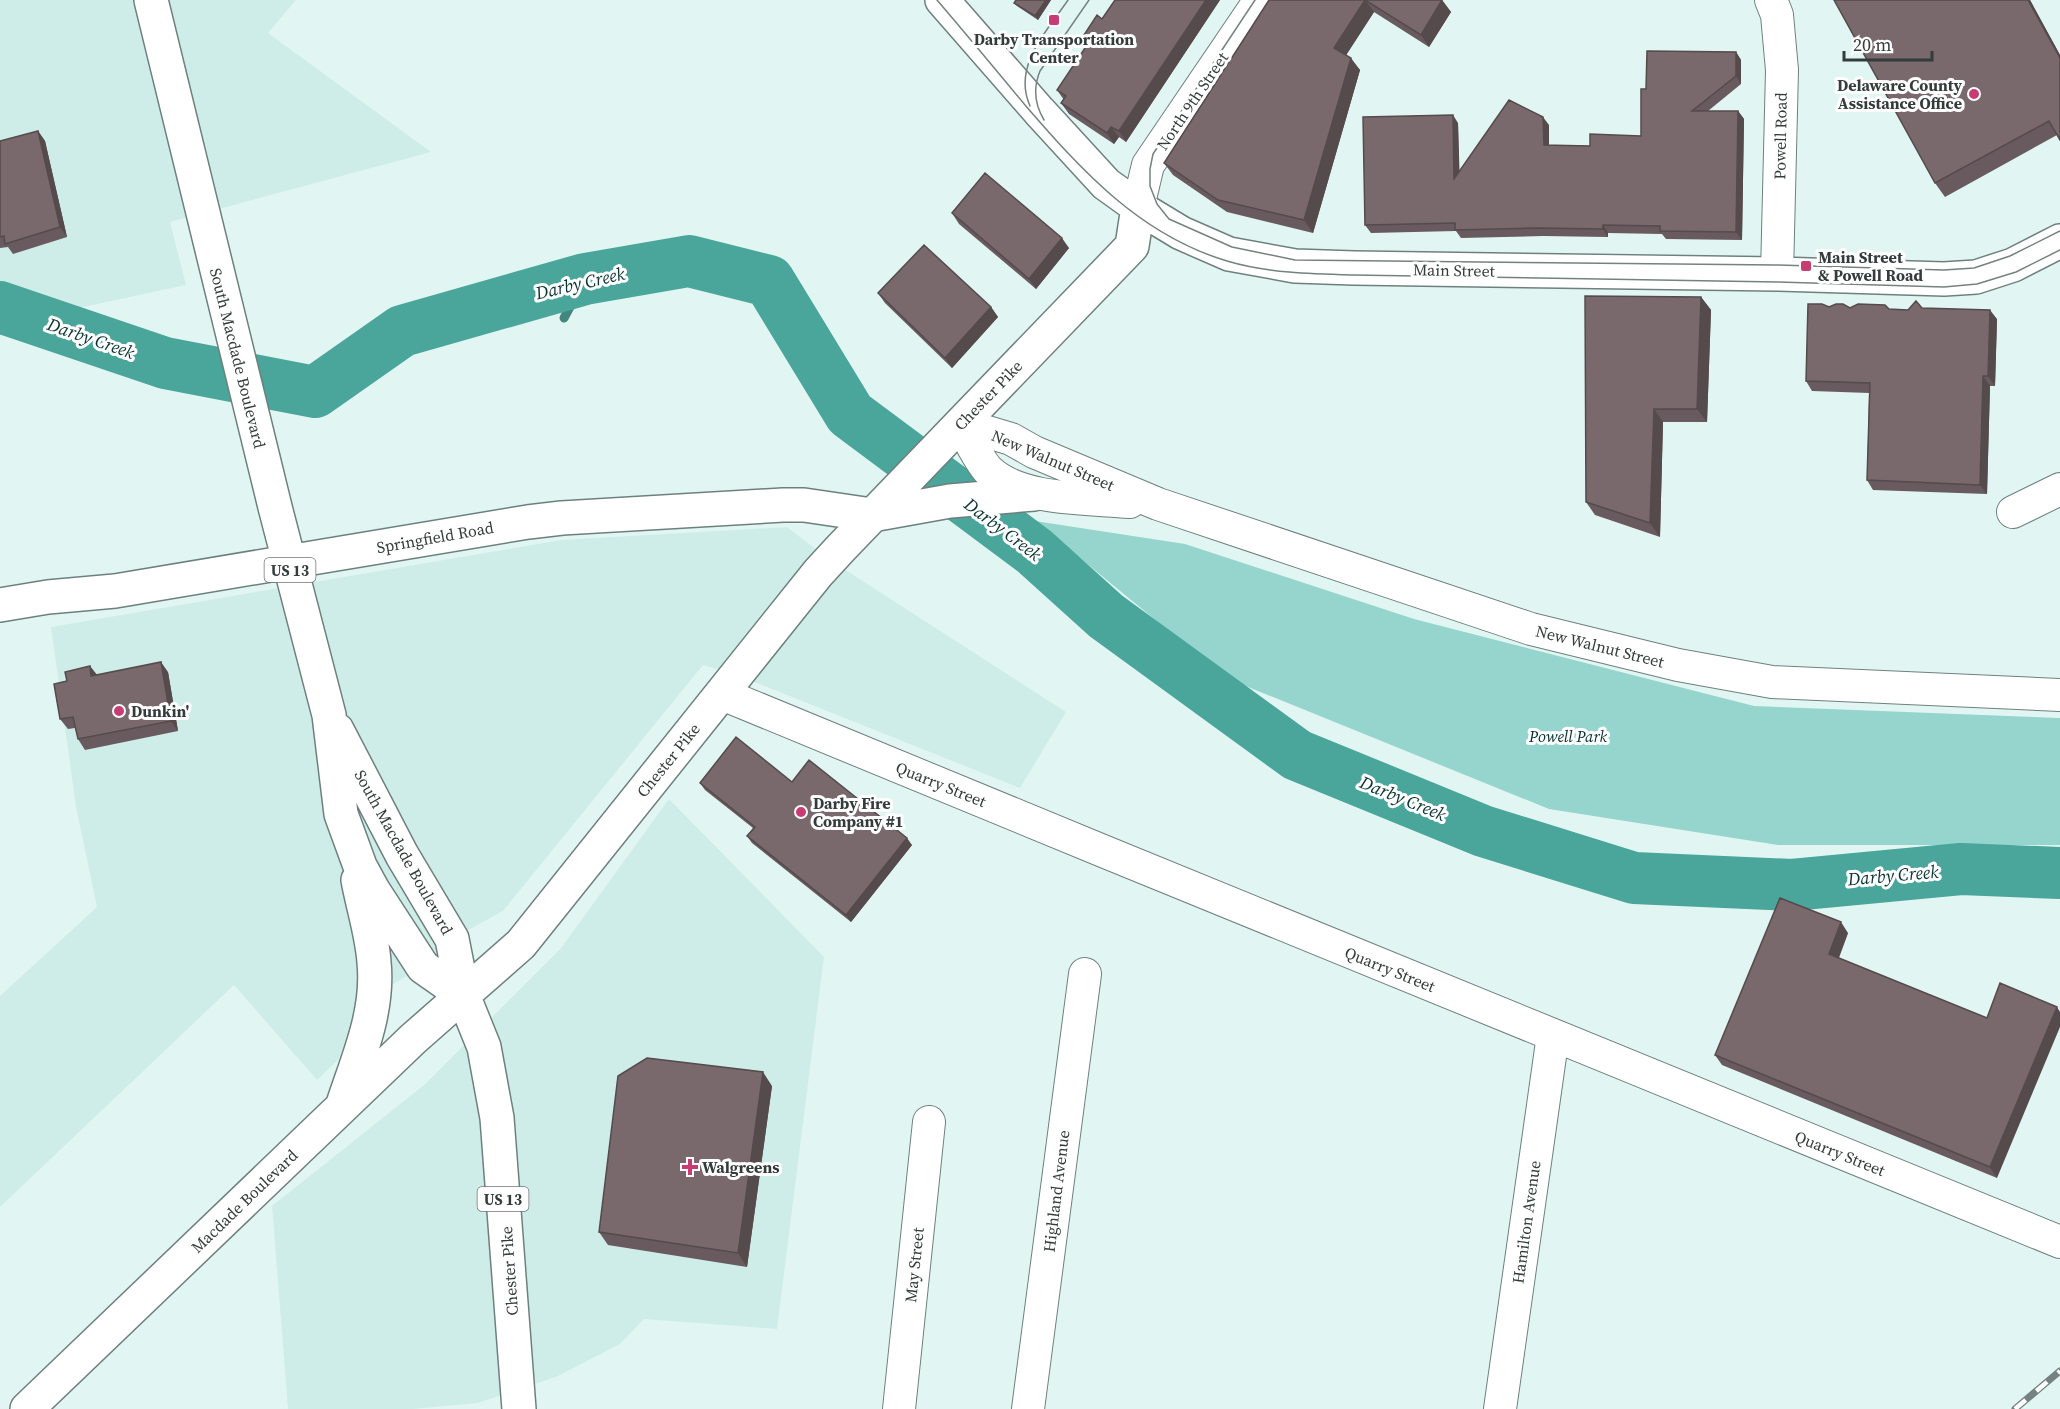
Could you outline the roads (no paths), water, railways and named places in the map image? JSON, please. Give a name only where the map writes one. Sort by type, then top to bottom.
[{"type":"main road","name":"South Macdade Boulevard","points":[[151,0],[288,562],[329,715],[341,814],[349,840],[373,890],[423,967],[463,995]]},
{"type":"main road","name":"Main Street","points":[[942,0],[1106,184],[1181,233],[1229,254],[1295,266],[1944,279],[1976,277],[2013,265],[2060,241]]},
{"type":"main road","name":"Chester Pike","points":[[519,1409],[494,1094],[484,1047],[463,995],[521,945],[818,573],[1132,246],[1138,207]]},
{"type":"main road","name":"Springfield Road","points":[[0,605],[48,597],[115,591],[562,518],[783,505],[804,505],[872,515],[950,501],[1034,494]]},
{"type":"main road","name":"South Macdade Boulevard","points":[[329,715],[393,838],[452,939],[463,995]]},
{"type":"main road","points":[[342,1107],[369,1023],[375,978],[372,945],[349,840]]},
{"type":"main road","name":"Macdade Boulevard","points":[[27,1409],[342,1107],[463,995]]},
{"type":"street","name":"North 9th Street","points":[[1138,207],[1148,165],[1260,0]]},
{"type":"street","name":"Powell Road","points":[[1771,0],[1777,15],[1782,69],[1777,274]]},
{"type":"street","name":"New Walnut Street","points":[[961,424],[988,470],[1003,481],[1034,494],[1158,504]]},
{"type":"street","name":"New Walnut Street","points":[[961,424],[1011,439],[1034,452],[1158,504],[1531,629],[1678,665],[1772,682],[2060,695]]},
{"type":"street","points":[[2013,512],[2060,489]]},
{"type":"street","name":"Quarry Street","points":[[722,694],[2060,1242]]},
{"type":"street","name":"Highland Avenue","points":[[1028,1409],[1085,974]]},
{"type":"street","name":"Hamilton Avenue","points":[[1500,1409],[1552,1035]]},
{"type":"street","name":"May Street","points":[[899,1409],[928,1122]]},
{"type":"waterway","name":"Darby Creek","points":[[0,307],[165,363],[315,392],[402,331],[585,279],[689,261],[769,281],[850,414],[1034,551],[1106,616],[1297,755],[1483,831],[1634,878],[1792,885],[1961,869],[2060,873]]},
{"type":"waterway","points":[[564,318],[585,279]]},
{"type":"tram line","points":[[937,0],[1046,130],[1091,177],[1115,198],[1140,218],[1167,235],[1196,250],[1242,265],[1290,272],[1337,275],[1944,287],[1977,284],[2016,272],[2060,250]]},
{"type":"tram line","points":[[1030,106],[1025,77],[1029,63],[1042,37],[1068,0]]},
{"type":"tram line","points":[[1044,120],[1036,96],[1036,84],[1040,71],[1089,0]]},
{"type":"tram line","points":[[1255,0],[1153,154],[1150,169],[1150,186],[1157,204],[1169,219],[1232,247],[1295,260],[1777,265],[1944,270],[1974,268],[2010,256],[2060,231]]},
{"type":"railway","points":[[2015,1409],[2060,1371]]},
{"type":"place","name":"Darby Transportation Center","points":[[1054,20]]},
{"type":"place","name":"Delaware County Assistance Office","points":[[1974,94]]},
{"type":"place","name":"Main Street & Powell Road","points":[[1806,266]]},
{"type":"place","name":"Dunkin'","points":[[119,711]]},
{"type":"place","name":"Darby Fire Company #1","points":[[801,812]]},
{"type":"place","name":"Walgreens","points":[[690,1167]]},
{"type":"park label","name":"Powell Park","points":[[1568,736]]}]
